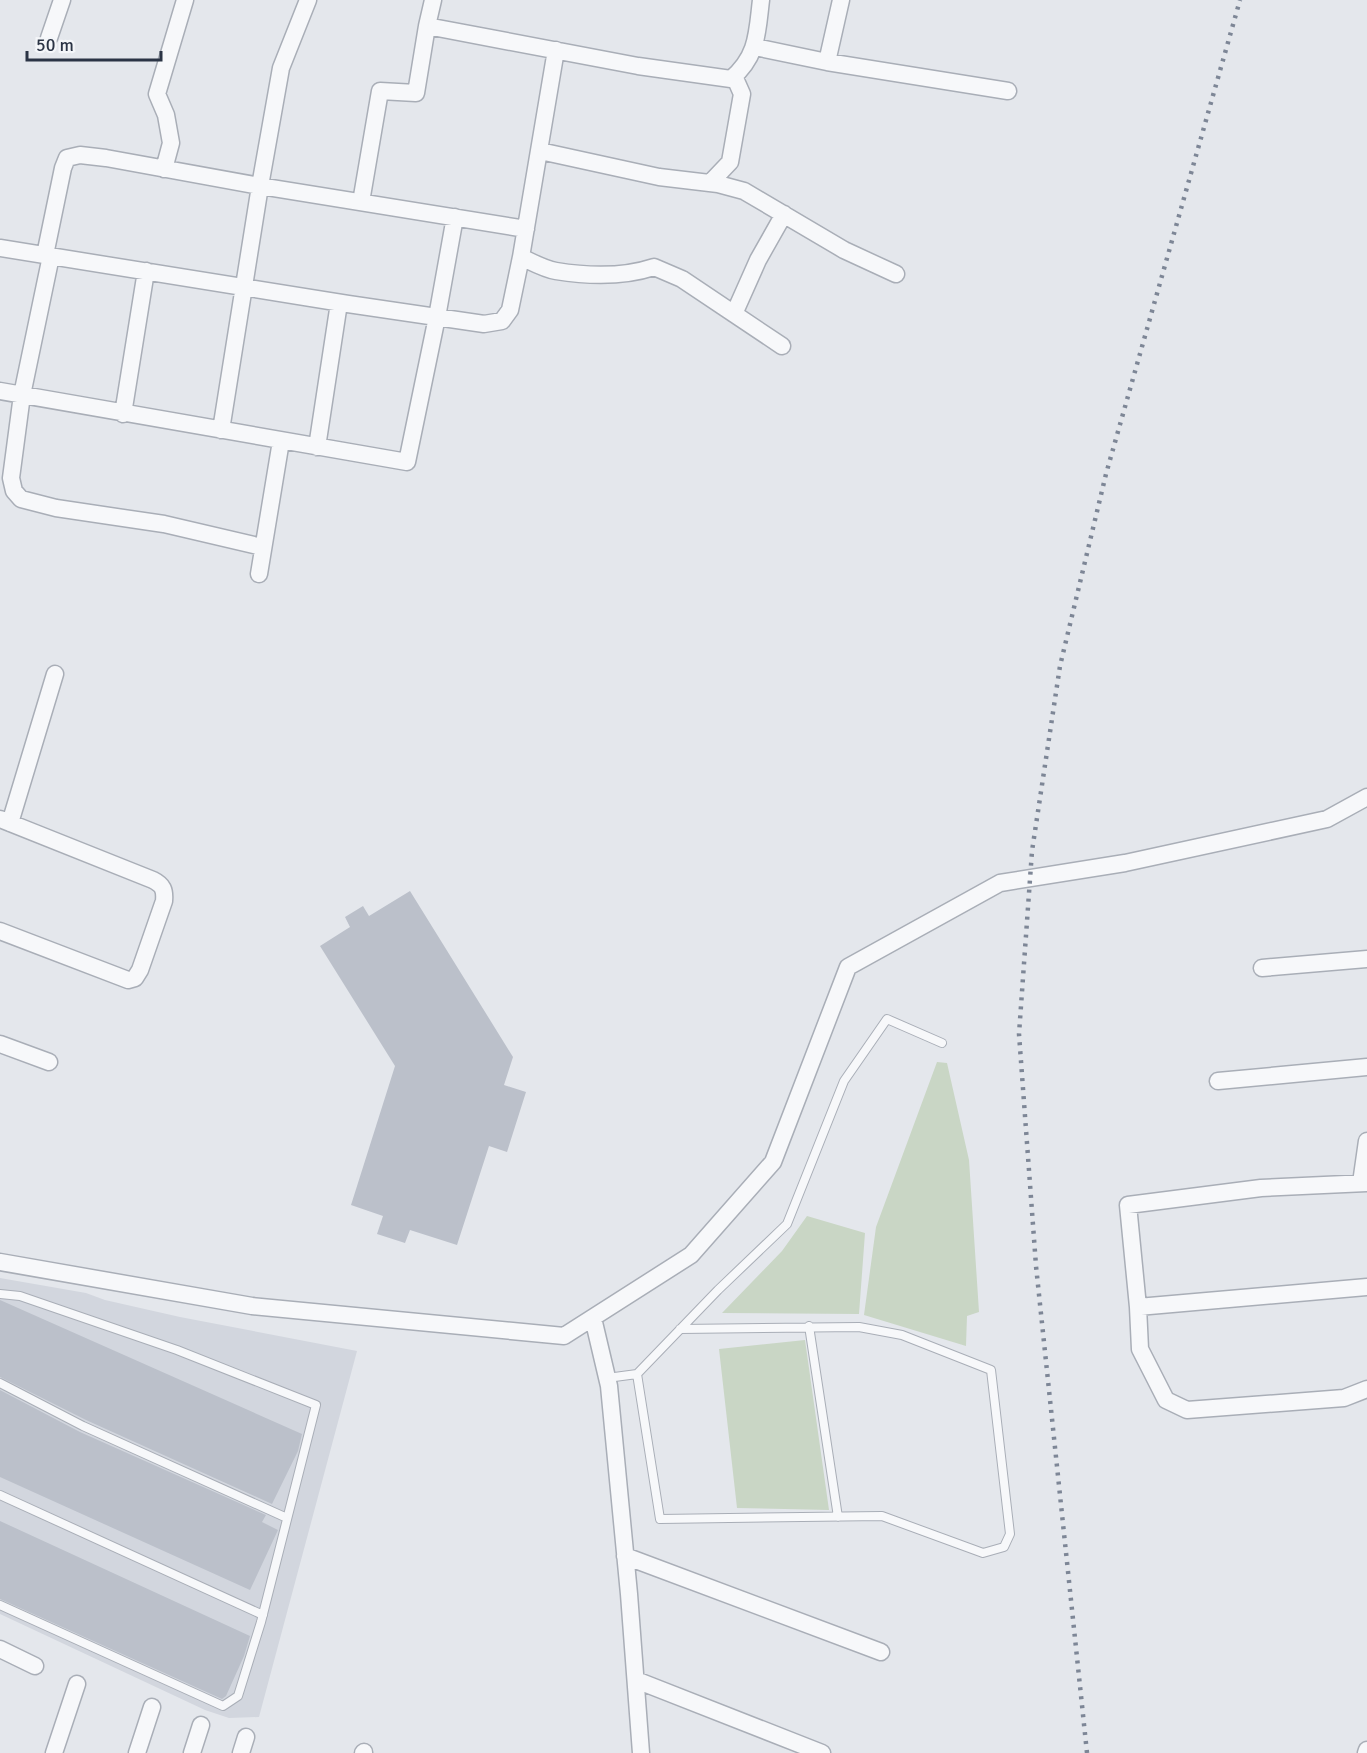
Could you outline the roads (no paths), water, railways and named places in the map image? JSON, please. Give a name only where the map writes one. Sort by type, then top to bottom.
[{"type":"street","points":[[49,38],[62,0]]},
{"type":"street","points":[[164,169],[171,143],[166,115],[157,94],[185,0]]},
{"type":"street","points":[[221,430],[281,68],[308,0]]},
{"type":"street","points":[[361,202],[380,91],[416,93],[434,0]]},
{"type":"street","points":[[428,26],[701,76],[731,79],[744,68],[755,47],[761,0]]},
{"type":"street","points":[[827,62],[841,0]]},
{"type":"street","points":[[755,47],[827,62],[1008,91]]},
{"type":"street","points":[[0,248],[339,303],[484,324],[502,321],[510,310],[521,257],[556,50]]},
{"type":"street","points":[[710,183],[730,162],[742,94],[734,76]]},
{"type":"street","points":[[540,151],[659,177],[710,183],[744,191],[844,250],[896,274]]},
{"type":"street","points":[[262,547],[164,524],[56,508],[21,499],[14,491],[11,478],[22,395],[63,168],[67,158],[80,155],[526,229]]},
{"type":"street","points":[[734,314],[758,260],[784,214]]},
{"type":"street","points":[[0,392],[407,462],[455,217]]},
{"type":"street","points":[[521,257],[554,270],[600,274],[640,272],[654,267],[682,279],[782,346]]},
{"type":"street","points":[[123,414],[146,271]]},
{"type":"street","points":[[317,447],[339,303]]},
{"type":"street","points":[[259,574],[281,441]]},
{"type":"street","points":[[0,931],[128,980],[135,978],[140,970],[164,901],[165,891],[161,884],[5,821],[55,674]]},
{"type":"street","points":[[0,1262],[252,1306],[564,1336],[691,1255],[773,1162],[848,967],[1000,883],[1125,863],[1327,819],[1367,797]]},
{"type":"street","points":[[1262,968],[1367,959]]},
{"type":"street","points":[[0,1044],[49,1062]]},
{"type":"street","points":[[1218,1081],[1367,1067]]},
{"type":"street","points":[[1367,1141],[1364,1183],[1261,1188],[1128,1205],[1140,1349],[1166,1400],[1187,1410],[1344,1398],[1367,1389]]},
{"type":"street","points":[[1138,1307],[1367,1287]]},
{"type":"street","points":[[593,1318],[607,1378],[626,1556],[641,1753]]},
{"type":"street","points":[[626,1556],[881,1652]]},
{"type":"street","points":[[0,1649],[35,1666]]},
{"type":"street","points":[[636,1680],[822,1753]]},
{"type":"street","points":[[54,1753],[77,1684]]},
{"type":"street","points":[[137,1753],[152,1707]]},
{"type":"street","points":[[192,1753],[201,1725]]},
{"type":"street","points":[[240,1753],[246,1737]]},
{"type":"lane","points":[[607,1378],[637,1374],[787,1224],[844,1080],[887,1019],[942,1042]]},
{"type":"lane","points":[[0,1294],[20,1296],[177,1350],[316,1405],[263,1615],[237,1696],[223,1706],[0,1605]]},
{"type":"lane","points":[[809,1326],[838,1516]]},
{"type":"lane","points":[[637,1374],[660,1519],[882,1516],[983,1553],[1004,1547],[1010,1533],[991,1370],[902,1335],[859,1327],[680,1329]]},
{"type":"lane","points":[[0,1383],[83,1426],[287,1518]]},
{"type":"lane","points":[[0,1495],[263,1615]]},
{"type":"railway","points":[[1087,1753],[1036,1266],[1019,1034],[1032,851],[1060,666],[1106,474],[1240,0]]}]
